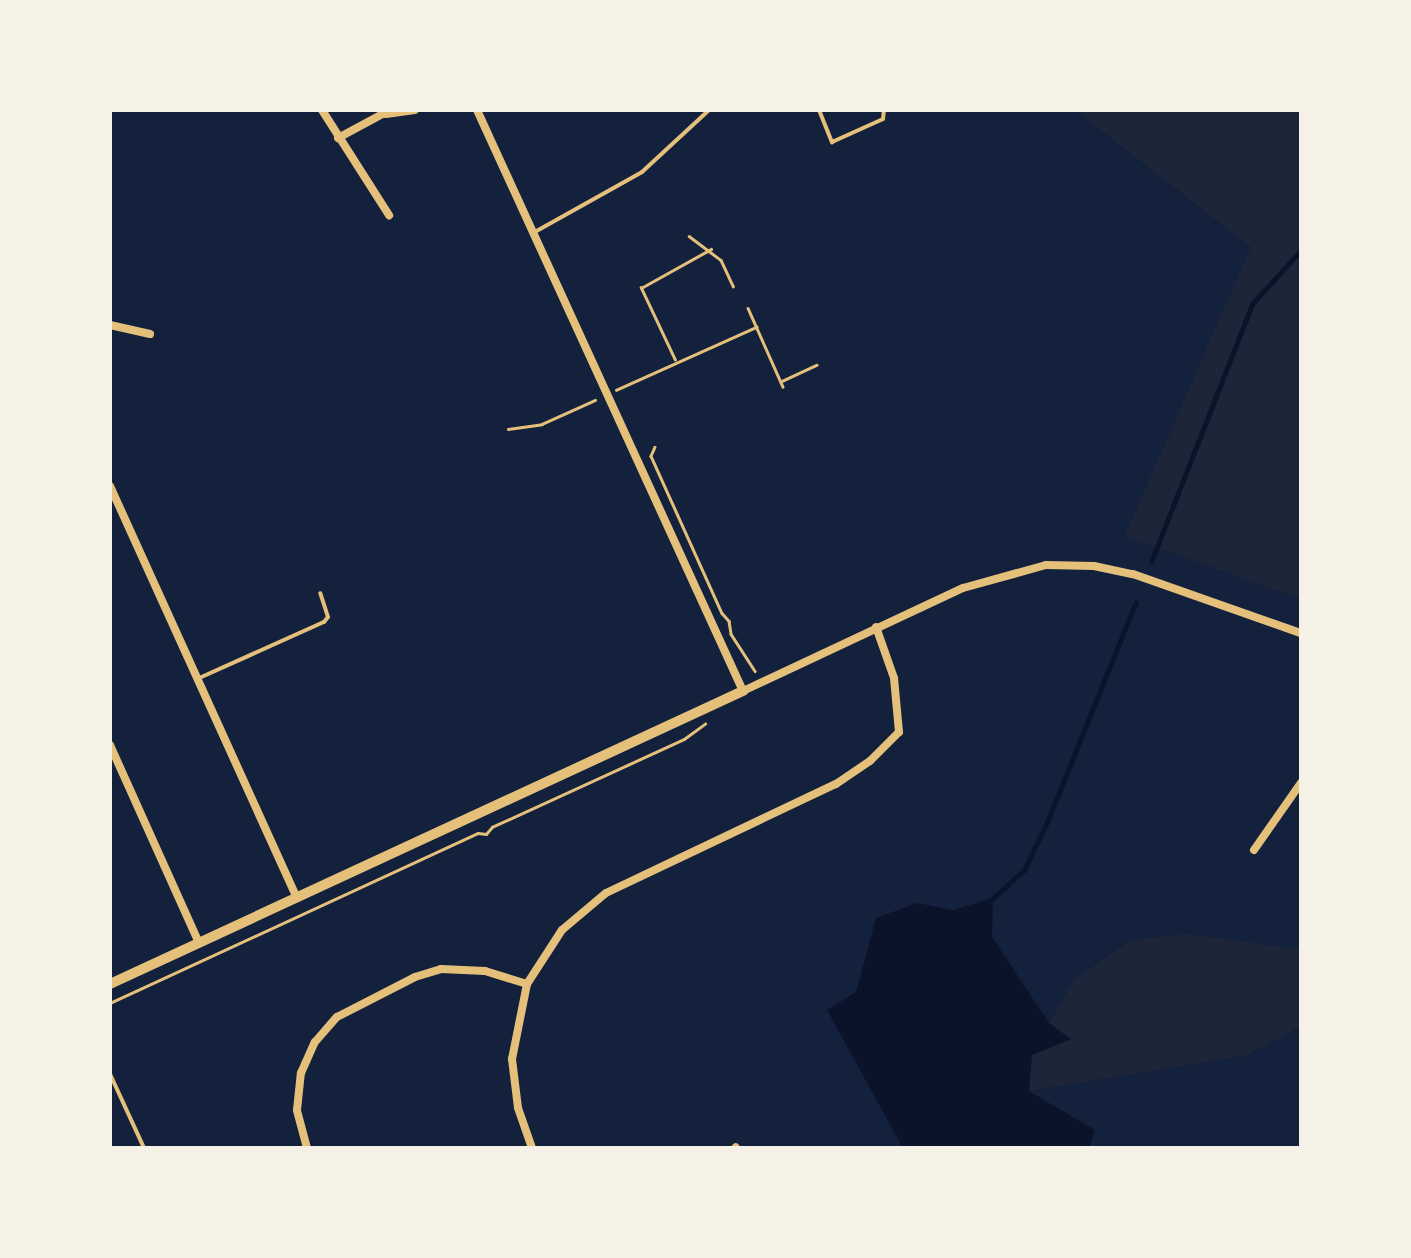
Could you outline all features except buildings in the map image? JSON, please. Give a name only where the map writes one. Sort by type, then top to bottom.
[{"type":"street","points":[[322,110],[389,215]]},
{"type":"street","points":[[338,138],[388,112],[415,110]]},
{"type":"street","points":[[477,110],[742,691]]},
{"type":"street","points":[[110,326],[150,334]]},
{"type":"street","points":[[110,486],[297,898]]},
{"type":"street","points":[[110,984],[876,628],[1004,573],[1068,565],[1133,574],[1301,633]]},
{"type":"street","points":[[532,1148],[513,1076],[516,1024],[527,984],[562,930],[606,893],[852,776],[899,732],[894,678],[876,628]]},
{"type":"street","points":[[110,745],[199,943]]},
{"type":"street","points":[[1254,850],[1301,782]]},
{"type":"street","points":[[307,1148],[297,1099],[301,1073],[315,1042],[329,1024],[350,1008],[429,972],[454,968],[486,970],[527,984]]},
{"type":"lane","points":[[534,233],[642,172],[709,110]]},
{"type":"lane","points":[[819,110],[832,142],[883,119],[884,110]]},
{"type":"lane","points":[[198,679],[324,622],[328,617],[320,593]]},
{"type":"lane","points":[[110,1074],[144,1148]]},
{"type":"path","points":[[689,236],[710,250],[733,286]]},
{"type":"path","points":[[676,362],[641,288],[710,250]]},
{"type":"path","points":[[652,309],[659,306]]},
{"type":"path","points":[[748,308],[782,384],[817,365]]},
{"type":"path","points":[[508,429],[542,424],[756,326]]},
{"type":"path","points":[[655,447],[651,456],[730,621],[731,634],[760,682]]},
{"type":"path","points":[[110,1003],[478,833],[486,834],[492,827],[684,739],[716,719]]},
{"type":"shaded area","points":[[1075,110],[1301,110],[1301,599],[1125,536],[1251,247]]},
{"type":"shaded area","points":[[993,898],[992,937],[1049,1023],[1071,1039],[1032,1055],[1029,1091],[1095,1130],[1089,1148],[903,1148],[827,1010],[856,992],[876,918],[917,903],[953,910]]},
{"type":"shaded area","points":[[1189,934],[1301,950],[1301,1026],[1247,1055],[1029,1091],[1032,1055],[1070,1038],[1049,1023],[1074,980],[1131,940]]},
{"type":"waterway","points":[[1151,562],[1252,304],[1301,250]]},
{"type":"waterway","points":[[993,898],[1024,870],[1136,602]]}]
